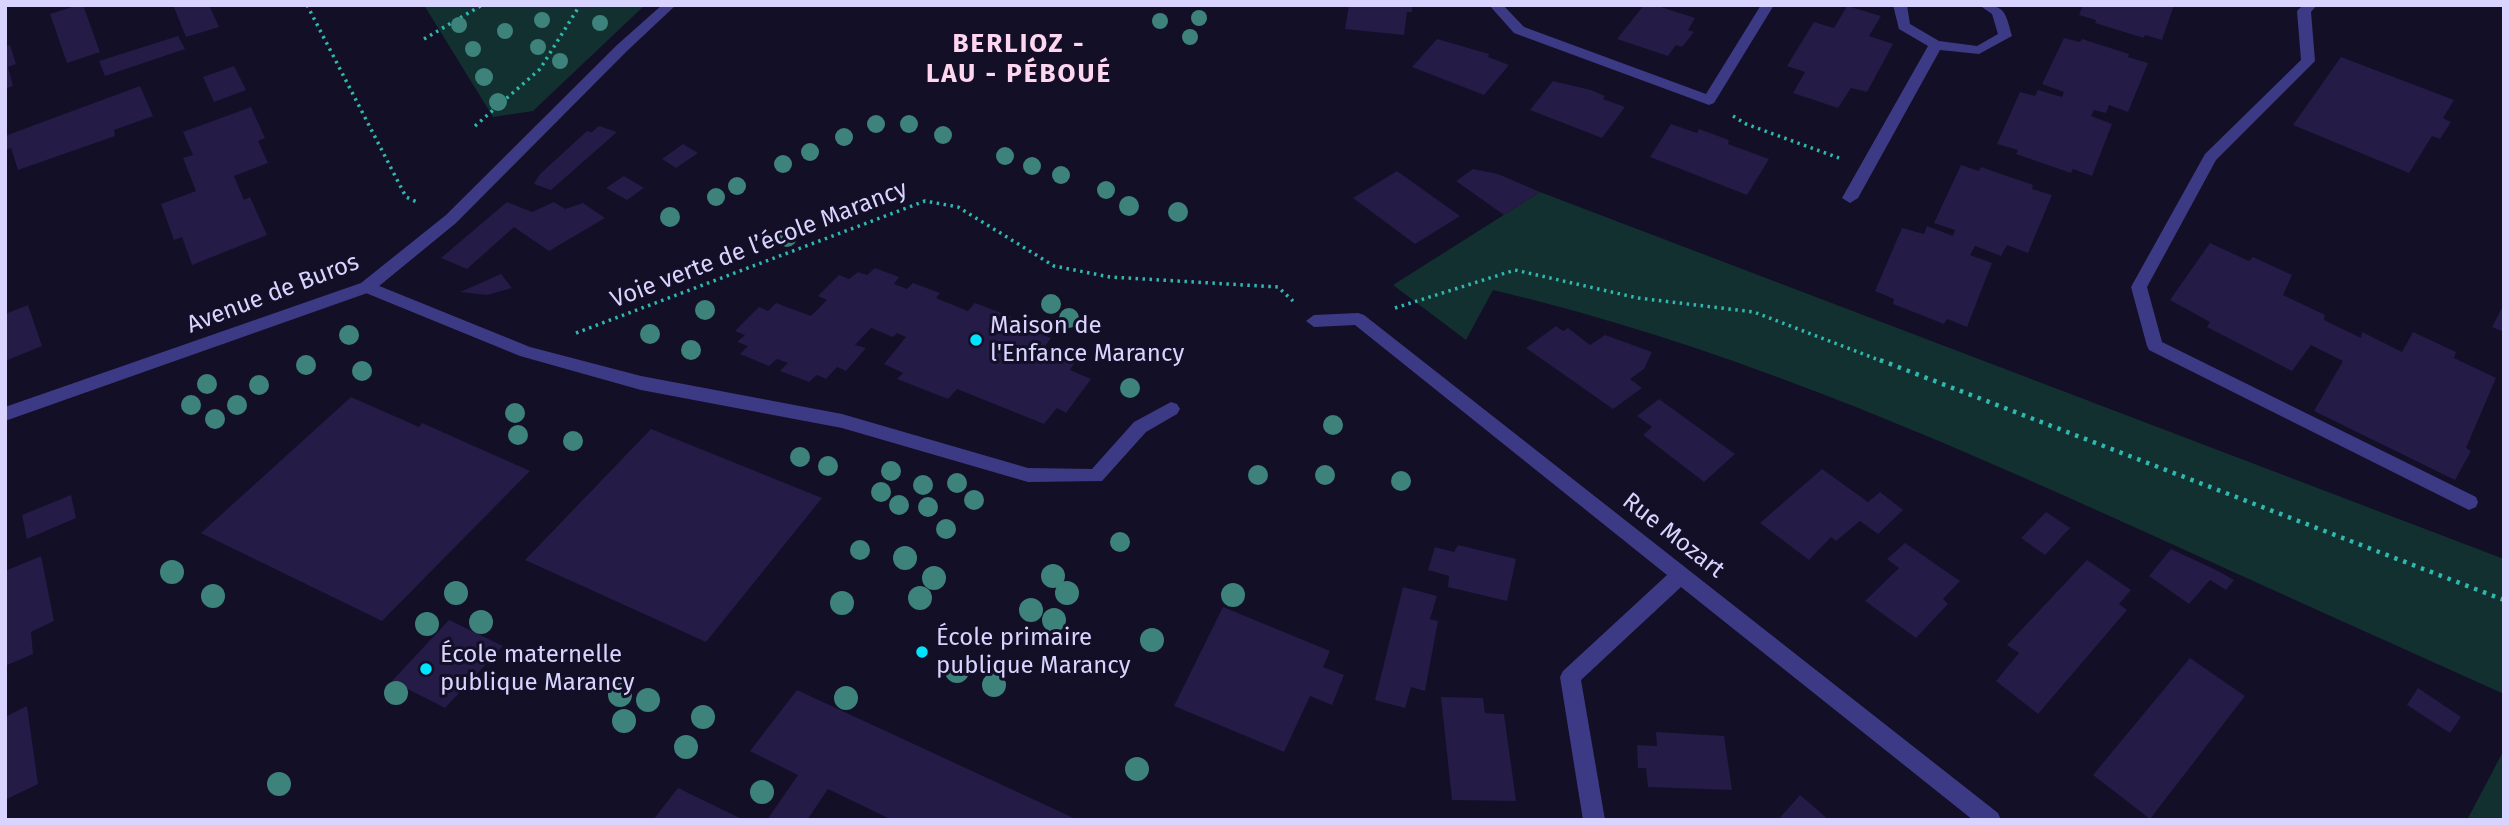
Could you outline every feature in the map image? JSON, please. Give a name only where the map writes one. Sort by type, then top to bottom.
[{"type":"street","name":"Avenue de Buros","points":[[5,414],[367,287],[452,219],[622,48],[670,5]]},
{"type":"street","points":[[1495,5],[1519,30],[1709,100],[1768,5]]},
{"type":"street","points":[[1900,5],[1905,26],[1936,46],[1979,50],[2005,36],[1998,12],[1985,5]]},
{"type":"street","points":[[2311,5],[2304,11],[2308,61],[2210,157],[2139,287],[2155,346],[2469,502]]},
{"type":"street","points":[[1850,198],[1936,46]]},
{"type":"street","points":[[367,287],[526,352],[641,383],[842,421],[1028,475],[1096,476],[1140,427],[1171,409]]},
{"type":"street","points":[[1314,321],[1359,320]]},
{"type":"street","name":"Rue Mozart","points":[[1359,320],[1990,820]]},
{"type":"street","points":[[1594,820],[1570,677],[1682,574]]},
{"type":"path","points":[[307,5],[406,197],[452,219]]},
{"type":"path","points":[[424,39],[482,5]]},
{"type":"path","points":[[475,126],[540,69],[580,5]]},
{"type":"path","points":[[1709,100],[1746,124],[1867,168]]},
{"type":"path","name":"Voie verte de l’école Marancy","points":[[526,352],[925,201],[958,207],[1054,266],[1110,277],[1278,287],[1314,321]]},
{"type":"path","points":[[1359,320],[1515,270],[1638,298],[1754,312],[2504,600]]},
{"type":"green space","points":[[424,5],[645,5],[533,111],[493,117]]},
{"type":"green space","points":[[1540,192],[2504,559],[2504,694],[1978,458],[1899,424],[1739,363],[1576,311],[1493,290],[1466,340],[1393,285]]},
{"type":"green space","points":[[2504,750],[2504,820],[2467,820]]},
{"type":"building","points":[[83,5],[100,52],[67,63],[50,14]]},
{"type":"building","points":[[173,5],[209,5],[219,27],[186,37]]},
{"type":"building","points":[[1349,5],[1412,5],[1412,12],[1407,12],[1404,35],[1345,29]]},
{"type":"building","points":[[1644,5],[1655,5],[1695,18],[1688,30],[1694,32],[1682,47],[1676,45],[1668,56],[1617,39]]},
{"type":"building","points":[[2083,5],[2174,5],[2162,40],[2145,35],[2144,38],[2095,23],[2096,20],[2079,15]]},
{"type":"building","points":[[1847,6],[1881,16],[1869,36],[1893,44],[1867,92],[1851,88],[1838,108],[1793,93],[1805,72],[1787,66],[1814,22],[1834,28]]},
{"type":"building","points":[[178,36],[185,49],[105,76],[99,61]]},
{"type":"building","points":[[2064,38],[2080,42],[2082,39],[2148,63],[2128,112],[2109,105],[2106,113],[2094,110],[2091,116],[2112,124],[2092,176],[2073,169],[2071,173],[2016,154],[2018,150],[1997,144],[2020,92],[2035,96],[2038,90],[2062,97],[2064,92],[2042,84]]},
{"type":"building","points":[[1437,39],[1489,54],[1488,57],[1509,65],[1484,95],[1412,67]]},
{"type":"building","points":[[10,45],[16,64],[8,67],[13,86],[5,89],[5,47]]},
{"type":"building","points":[[2341,57],[2454,100],[2443,118],[2451,122],[2440,139],[2432,136],[2409,173],[2293,125]]},
{"type":"building","points":[[234,66],[246,90],[214,102],[203,77]]},
{"type":"building","points":[[1553,81],[1591,90],[1605,96],[1603,99],[1625,107],[1602,138],[1530,110]]},
{"type":"building","points":[[140,86],[153,116],[114,130],[115,136],[18,170],[11,148],[5,150],[5,136]]},
{"type":"building","points":[[251,107],[265,138],[258,141],[268,163],[234,176],[244,200],[250,197],[267,235],[192,265],[182,237],[174,240],[161,204],[196,191],[183,158],[193,155],[183,132]]},
{"type":"building","points":[[1671,124],[1697,133],[1699,129],[1729,140],[1728,144],[1769,159],[1747,195],[1650,157]]},
{"type":"building","points":[[599,126],[617,132],[551,190],[534,184],[540,174],[587,131],[592,132]]},
{"type":"building","points":[[683,144],[698,153],[676,168],[662,159]]},
{"type":"building","points":[[1961,165],[1979,171],[1981,167],[2033,185],[2032,189],[2052,195],[2028,253],[2007,245],[2001,256],[1975,246],[1970,255],[1992,263],[1967,327],[1947,319],[1944,324],[1893,304],[1894,299],[1875,291],[1902,228],[1924,234],[1927,226],[1953,236],[1955,230],[1934,223]]},
{"type":"building","points":[[1473,169],[1498,174],[1540,192],[1504,215],[1456,181]]},
{"type":"building","points":[[1397,171],[1460,216],[1415,244],[1353,198]]},
{"type":"building","points":[[624,176],[644,188],[627,200],[606,188]]},
{"type":"building","points":[[507,202],[532,212],[554,202],[565,209],[583,203],[605,218],[549,251],[514,227],[467,269],[441,258]]},
{"type":"building","points":[[2210,243],[2249,261],[2253,257],[2292,275],[2283,295],[2325,315],[2324,320],[2361,338],[2362,332],[2402,352],[2413,332],[2456,352],[2454,358],[2496,378],[2466,448],[2471,451],[2455,480],[2314,411],[2343,361],[2311,345],[2292,371],[2207,327],[2210,322],[2170,300]]},
{"type":"building","name":"Maison de l'Enfance Marancy","points":[[875,268],[899,277],[894,284],[907,289],[913,283],[940,293],[936,298],[968,311],[975,303],[1014,318],[1012,322],[1051,338],[1044,348],[1075,362],[1070,370],[1091,379],[1066,413],[1057,408],[1044,424],[957,389],[948,399],[897,379],[903,373],[884,364],[906,337],[897,333],[893,337],[871,328],[855,345],[866,348],[846,371],[837,367],[826,379],[817,375],[809,382],[780,371],[788,363],[777,359],[769,366],[740,354],[748,346],[737,342],[745,335],[735,331],[759,307],[768,311],[776,303],[811,316],[827,300],[818,296],[839,275],[849,279],[858,272],[867,275]]},
{"type":"building","points":[[501,274],[512,288],[487,295],[460,292]]},
{"type":"building","points":[[2504,304],[2504,332],[2492,327]]},
{"type":"building","points":[[28,305],[42,346],[5,361],[5,314]]},
{"type":"building","points":[[1556,326],[1563,331],[1568,328],[1590,345],[1605,335],[1652,352],[1644,369],[1630,379],[1642,388],[1613,409],[1526,348]]},
{"type":"building","points":[[351,397],[419,427],[422,423],[530,471],[382,621],[201,533]]},
{"type":"building","points":[[1659,399],[1735,454],[1704,482],[1643,435],[1652,427],[1637,416]]},
{"type":"building","points":[[651,429],[822,498],[706,642],[525,560]]},
{"type":"building","points":[[1822,469],[1868,502],[1880,492],[1903,510],[1878,534],[1860,521],[1836,541],[1831,537],[1809,560],[1760,523]]},
{"type":"building","points":[[71,495],[76,518],[27,539],[22,515]]},
{"type":"building","points":[[2046,512],[2070,528],[2045,555],[2021,538]]},
{"type":"building","points":[[1905,543],[1960,581],[1943,599],[1948,604],[1916,638],[1865,601],[1899,568],[1887,559]]},
{"type":"building","points":[[1458,545],[1516,559],[1507,601],[1448,587],[1449,576],[1428,570],[1435,547],[1454,552]]},
{"type":"building","points":[[2171,549],[2234,580],[2226,590],[2210,580],[2189,604],[2149,576]]},
{"type":"building","points":[[41,556],[54,621],[31,632],[33,654],[5,666],[5,571]]},
{"type":"building","points":[[2087,560],[2131,590],[2119,604],[2127,610],[2038,714],[1996,681],[2019,653],[2007,645]]},
{"type":"building","points":[[1403,587],[1437,596],[1430,619],[1438,621],[1425,691],[1411,687],[1405,708],[1375,700]]},
{"type":"building","points":[[1223,607],[1330,651],[1323,667],[1344,675],[1332,705],[1310,696],[1284,752],[1174,706]]},
{"type":"building","points":[[449,620],[503,646],[445,708],[392,681]]},
{"type":"building","points":[[2190,658],[2245,696],[2150,819],[2093,775]]},
{"type":"building","points":[[2418,688],[2461,717],[2450,733],[2407,705]]},
{"type":"building","points":[[797,690],[1078,820],[892,820],[828,789],[807,820],[767,820],[798,775],[750,751]]},
{"type":"building","points":[[1441,697],[1483,698],[1485,713],[1504,714],[1516,801],[1452,800]]},
{"type":"building","points":[[27,706],[38,784],[5,800],[5,717]]},
{"type":"building","points":[[1656,732],[1724,736],[1732,790],[1648,787],[1646,768],[1638,768],[1637,745],[1657,746]]},
{"type":"building","points":[[678,788],[744,820],[653,820]]},
{"type":"building","points":[[1800,795],[1829,820],[1778,820]]},
{"type":"place","name":"Maison de l'Enfance Marancy","points":[[976,340]]},
{"type":"place","name":"École primaire publique Marancy","points":[[922,652]]},
{"type":"place","name":"École maternelle publique Marancy","points":[[426,669]]},
{"type":"district","name":"BERLIOZ - LAU - PÉBOUÉ","points":[[1019,60]]}]
